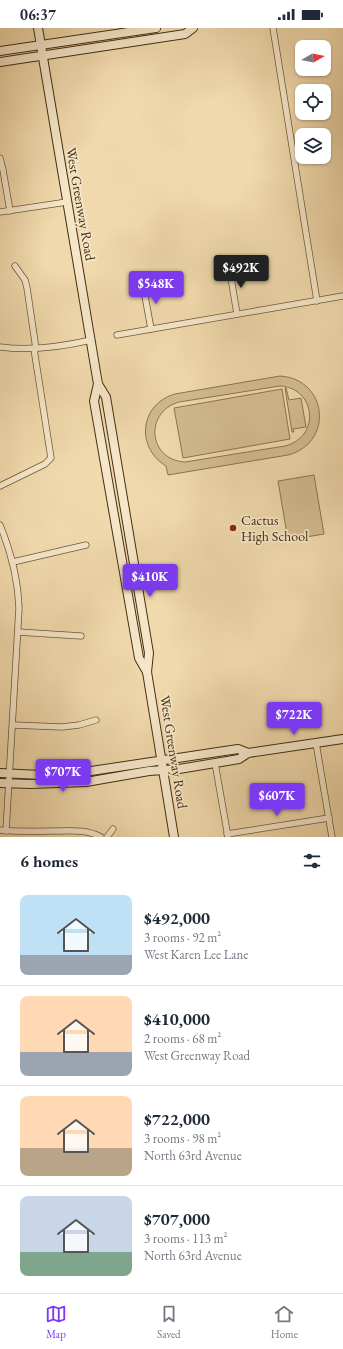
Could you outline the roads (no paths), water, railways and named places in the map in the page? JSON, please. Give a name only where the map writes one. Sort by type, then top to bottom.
[{"type":"main road","name":"West Greenway Road","points":[[38,28],[98,384],[94,401],[139,658],[147,672]]},
{"type":"main road","points":[[0,52],[156,28]]},
{"type":"main road","points":[[0,62],[185,34],[193,28]]},
{"type":"main road","name":"West Greenway Road","points":[[98,384],[106,397],[149,653],[147,672],[174,837]]},
{"type":"main road","points":[[115,523],[127,525]]},
{"type":"main road","points":[[4,783],[50,784],[76,782],[215,763],[239,759],[248,753],[343,739]]},
{"type":"main road","points":[[0,773],[41,775],[71,774],[238,749],[248,753]]},
{"type":"street","points":[[273,28],[317,301]]},
{"type":"street","points":[[0,158],[10,211]]},
{"type":"street","points":[[0,212],[67,202]]},
{"type":"street","points":[[0,486],[45,464],[51,458],[27,288],[25,280],[15,266]]},
{"type":"street","points":[[229,266],[237,314]]},
{"type":"street","points":[[143,285],[151,329]]},
{"type":"street","points":[[117,335],[343,296]]},
{"type":"street","points":[[0,347],[35,349],[69,345],[91,340]]},
{"type":"street","points":[[0,525],[13,562],[18,595],[18,632],[13,725],[9,774],[4,783],[3,830],[76,830],[92,832],[101,837]]},
{"type":"street","points":[[13,562],[86,545]]},
{"type":"street","points":[[18,632],[81,636]]},
{"type":"street","points":[[13,725],[62,727],[79,725],[96,720]]},
{"type":"street","points":[[316,743],[332,837]]},
{"type":"street","points":[[215,763],[228,835],[329,818]]},
{"type":"street","points":[[107,837],[113,829]]},
{"type":"place","name":"Cactus High School","points":[[233,528]]}]
